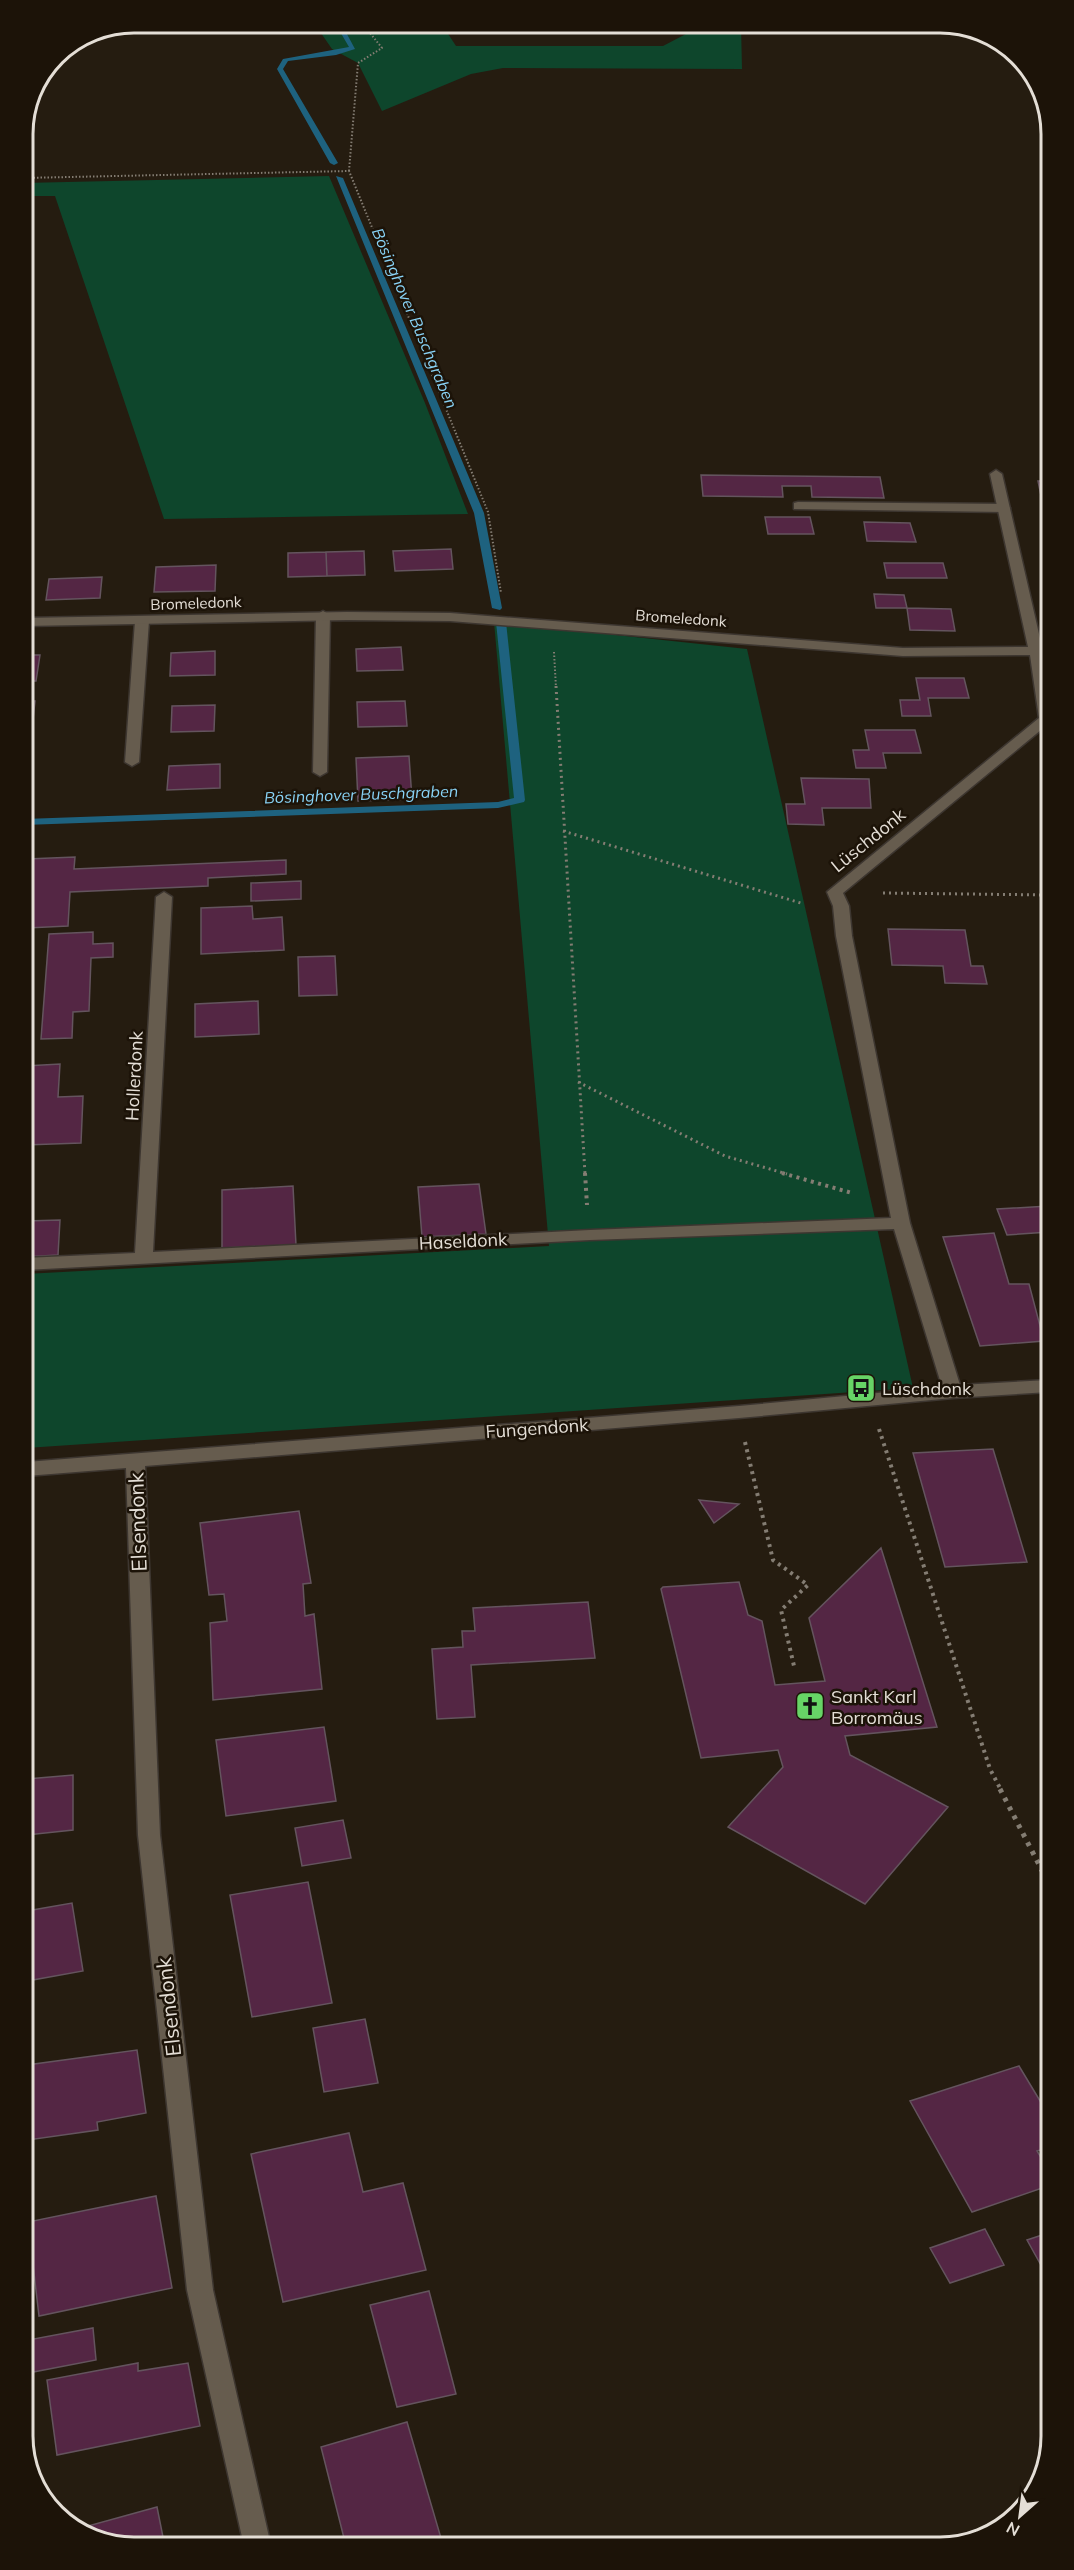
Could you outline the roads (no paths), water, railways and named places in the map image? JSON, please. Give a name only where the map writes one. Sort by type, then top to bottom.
[{"type":"street","name":"Lüschdonk","points":[[996,474],[1041,651]]},
{"type":"street","points":[[798,506],[1004,508]]},
{"type":"street","points":[[320,772],[323,615]]},
{"type":"street","name":"Bromeledonk","points":[[33,622],[323,615],[506,619],[552,625],[903,652],[1041,651]]},
{"type":"street","name":"Bromeledonk","points":[[132,762],[142,621]]},
{"type":"street","name":"Lüschdonk","points":[[953,1392],[900,1215],[843,936],[841,906],[835,892],[1041,722]]},
{"type":"street","name":"Hollerdonk","points":[[144,1257],[164,897]]},
{"type":"street","name":"Haseldonk","points":[[33,1264],[590,1235],[900,1215]]},
{"type":"street","name":"Fungendonk","points":[[33,1468],[739,1413],[953,1392],[1041,1386]]},
{"type":"street","name":"Elsendonk","points":[[135,1460],[149,1835],[154,1882],[200,2290],[255,2537]]},
{"type":"waterway","name":"Bösinghover Buschgraben","points":[[334,163],[280,69],[285,60],[336,53],[353,48],[344,33]]},
{"type":"waterway","name":"Bösinghover Buschgraben","points":[[339,178],[479,513],[497,608]]},
{"type":"waterway","name":"Bösinghover Buschgraben","points":[[33,822],[498,805],[520,800],[501,622]]},
{"type":"place","name":"Lüschdonk","points":[[861,1388]]},
{"type":"place","name":"Sankt Karl Borromäus","points":[[810,1706]]}]
